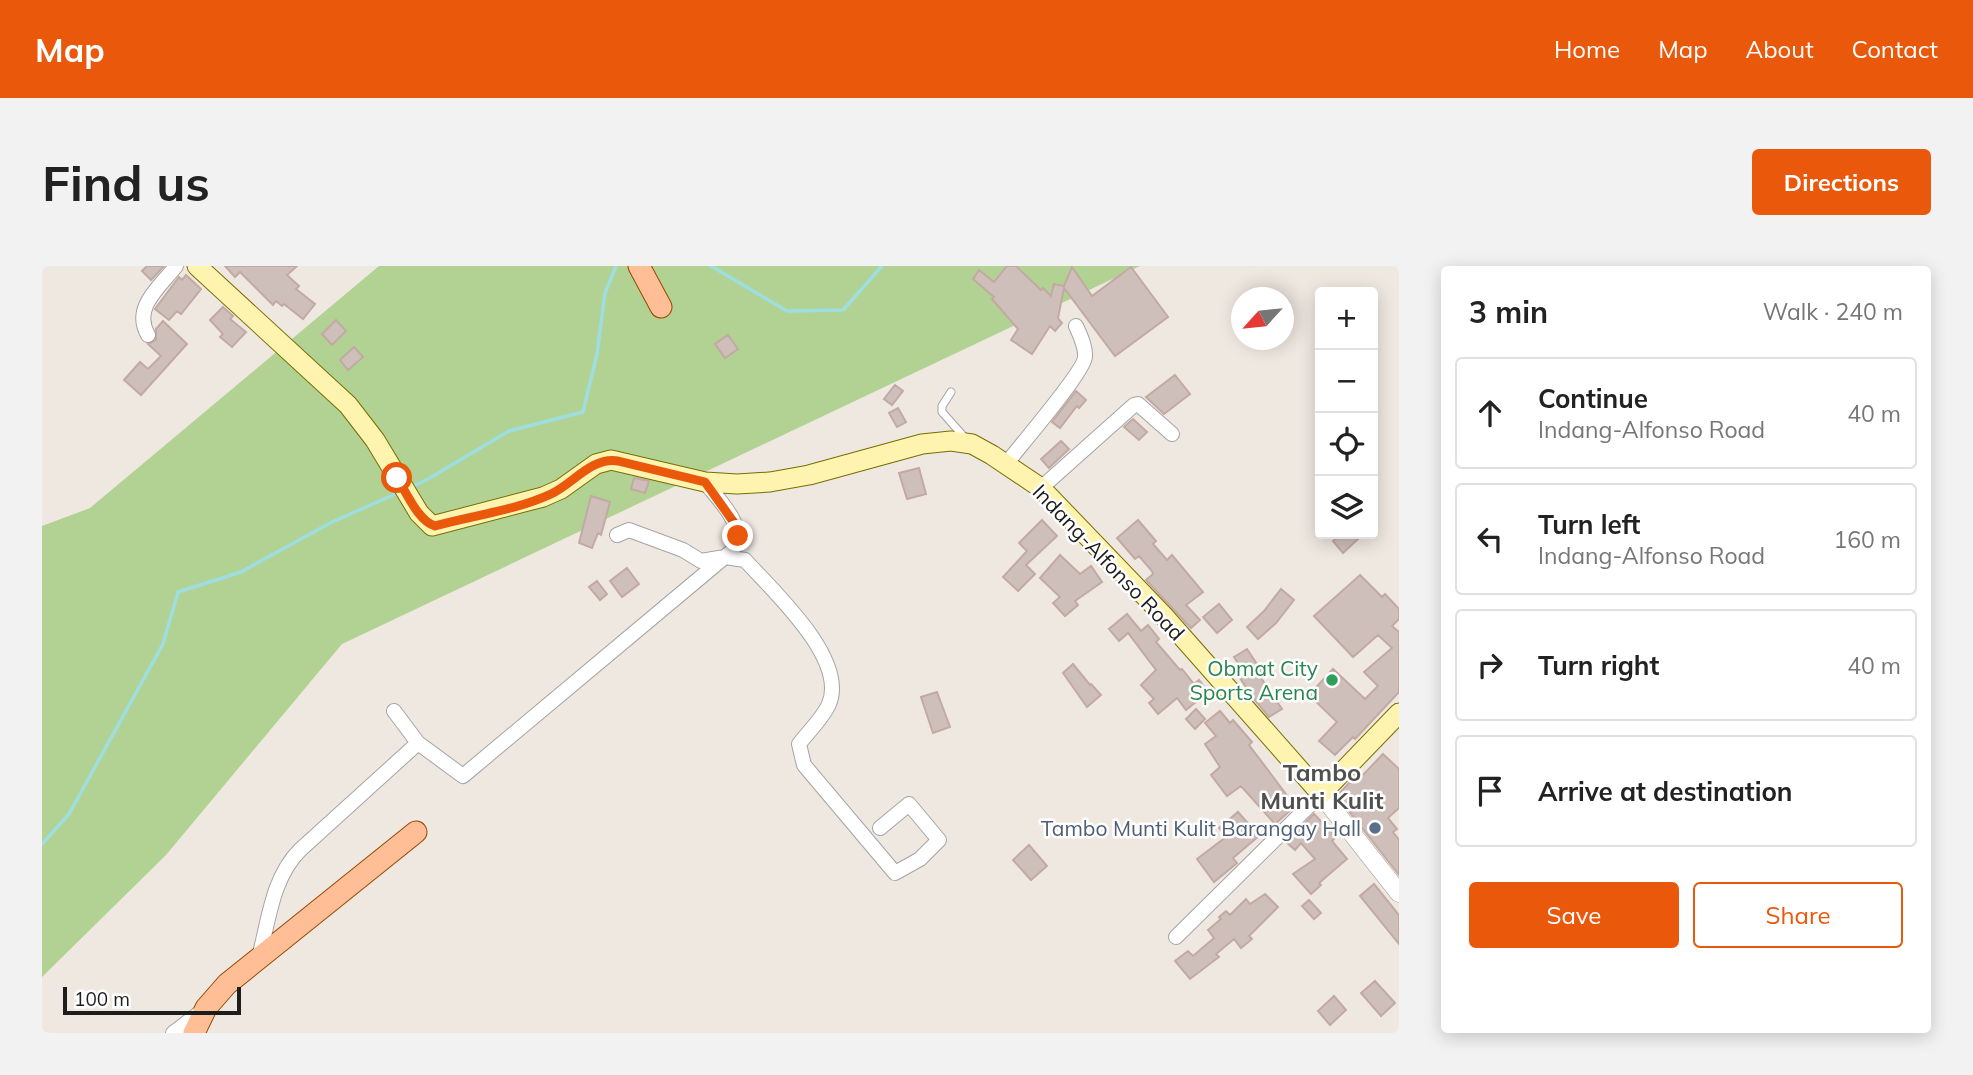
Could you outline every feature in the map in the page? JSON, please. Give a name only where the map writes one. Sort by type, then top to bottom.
[{"type":"main road","name":"Indang-Alfonso Road","points":[[197,266],[348,405],[375,440],[419,513],[432,526],[551,494],[596,464],[611,460],[705,482],[737,484],[770,482],[809,475],[922,444],[951,441],[972,444],[1041,488],[1163,615],[1321,793]]},
{"type":"main road","points":[[639,266],[661,307]]},
{"type":"main road","points":[[1321,793],[1399,713]]},
{"type":"main road","points":[[194,1033],[206,1008],[227,984],[416,832]]},
{"type":"street","points":[[148,335],[143,327],[145,304],[176,266]]},
{"type":"street","points":[[1006,464],[1084,363],[1084,345],[1076,326]]},
{"type":"street","points":[[1041,488],[1134,405],[1138,404],[1144,408],[1172,434]]},
{"type":"street","points":[[394,711],[418,743],[463,776],[724,557],[737,541],[738,530],[705,482]]},
{"type":"street","points":[[617,536],[629,530],[701,561],[724,557],[745,559],[814,637],[831,671],[829,704],[799,744],[804,765],[895,873],[920,859],[939,841],[909,804],[880,828]]},
{"type":"street","points":[[259,957],[278,881],[286,865],[418,743]]},
{"type":"street","points":[[1176,937],[1321,793],[1399,892]]},
{"type":"street","points":[[173,1033],[206,1008]]},
{"type":"lane","points":[[951,392],[942,406],[942,412],[972,444]]},
{"type":"green space","points":[[379,266],[1140,266],[342,644],[166,855],[42,977],[42,526],[90,508]]},
{"type":"building","points":[[147,266],[164,266],[151,280],[142,271]]},
{"type":"building","points":[[225,266],[297,266],[287,275],[299,286],[296,289],[315,304],[303,319],[284,304],[282,306],[276,301],[273,305],[240,272],[235,277]]},
{"type":"building","points":[[1007,266],[1016,266],[1051,296],[1054,284],[1064,286],[1072,267],[1092,296],[1131,267],[1168,317],[1115,356],[1064,288],[1058,318],[1062,323],[1055,331],[1050,326],[1032,354],[1011,340],[1018,329],[992,299],[994,297],[973,279],[979,270],[994,282]]},
{"type":"building","points":[[186,275],[201,289],[181,314],[177,311],[169,320],[155,309],[179,277],[182,280]]},
{"type":"building","points":[[223,307],[233,316],[230,319],[246,332],[232,347],[220,337],[223,334],[210,320]]},
{"type":"building","points":[[336,320],[346,331],[332,345],[322,334]]},
{"type":"building","points":[[163,321],[187,344],[141,395],[124,380],[140,362],[148,369],[161,356],[148,344],[156,340],[156,329]]},
{"type":"building","points":[[728,335],[738,349],[725,358],[715,344]]},
{"type":"building","points":[[354,347],[363,357],[348,370],[340,360]]},
{"type":"building","points":[[1175,375],[1190,394],[1164,414],[1146,397]]},
{"type":"building","points":[[895,385],[903,391],[892,405],[884,399]]},
{"type":"building","points":[[1076,391],[1086,400],[1079,408],[1077,406],[1060,428],[1052,422]]},
{"type":"building","points":[[898,408],[906,422],[897,427],[889,413]]},
{"type":"building","points":[[1133,419],[1147,432],[1139,440],[1124,427]]},
{"type":"building","points":[[1061,441],[1069,449],[1049,468],[1041,459]]},
{"type":"building","points":[[919,468],[926,494],[907,499],[899,473]]},
{"type":"building","points":[[634,478],[649,481],[645,493],[631,489]]},
{"type":"building","points":[[591,496],[610,502],[601,535],[598,533],[592,548],[579,543]]},
{"type":"building","points":[[1042,520],[1057,536],[1026,565],[1035,574],[1018,591],[1003,577],[1027,551],[1019,543]]},
{"type":"building","points":[[1138,520],[1156,541],[1153,544],[1167,560],[1172,555],[1203,592],[1186,605],[1200,620],[1191,628],[1146,580],[1153,574],[1152,571],[1139,556],[1135,559],[1117,538]]},
{"type":"building","points":[[1335,539],[1358,539],[1343,553],[1333,541]]},
{"type":"building","points":[[1060,555],[1080,574],[1091,566],[1102,582],[1075,601],[1078,605],[1065,616],[1053,603],[1060,597],[1040,578]]},
{"type":"building","points":[[627,568],[639,584],[622,597],[610,581]]},
{"type":"building","points":[[1360,575],[1382,597],[1385,594],[1399,609],[1399,619],[1392,626],[1399,632],[1399,692],[1355,739],[1353,737],[1335,755],[1319,741],[1337,722],[1309,695],[1333,669],[1365,699],[1378,686],[1364,672],[1392,648],[1378,635],[1353,657],[1314,616]]},
{"type":"building","points":[[597,581],[607,594],[600,600],[589,587]]},
{"type":"building","points":[[1281,589],[1294,600],[1276,623],[1258,639],[1247,627]]},
{"type":"building","points":[[1219,604],[1232,620],[1217,633],[1203,617]]},
{"type":"building","points":[[1127,614],[1141,631],[1148,625],[1159,639],[1156,642],[1180,670],[1182,669],[1194,684],[1199,680],[1208,692],[1186,710],[1177,698],[1158,714],[1149,703],[1154,699],[1141,685],[1156,670],[1128,633],[1119,641],[1109,629]]},
{"type":"building","points":[[1247,649],[1263,673],[1259,675],[1282,709],[1269,717],[1236,672],[1242,669],[1234,657]]},
{"type":"building","points":[[1073,664],[1101,695],[1087,707],[1063,673]]},
{"type":"building","points":[[937,692],[950,727],[933,733],[921,697]]},
{"type":"building","points":[[1196,709],[1205,719],[1195,729],[1186,719]]},
{"type":"building","points":[[1220,711],[1230,723],[1233,720],[1252,742],[1249,745],[1295,806],[1275,824],[1241,786],[1227,796],[1211,775],[1220,767],[1205,744],[1216,736],[1205,723]]},
{"type":"building","points":[[1383,754],[1399,769],[1399,808],[1388,818],[1397,829],[1393,832],[1399,840],[1399,875],[1337,796],[1359,772],[1363,775]]},
{"type":"building","points":[[1238,812],[1259,836],[1233,858],[1237,863],[1214,882],[1197,859],[1226,837],[1219,828]]},
{"type":"building","points":[[1314,814],[1336,837],[1332,841],[1347,859],[1319,883],[1321,885],[1311,894],[1293,874],[1315,859],[1301,843],[1295,850],[1286,842]]},
{"type":"building","points":[[1029,845],[1047,866],[1031,880],[1013,860]]},
{"type":"building","points":[[1374,884],[1399,915],[1399,944],[1360,896]]},
{"type":"building","points":[[1265,894],[1278,907],[1249,936],[1252,939],[1241,948],[1234,939],[1216,954],[1219,957],[1190,979],[1175,961],[1188,951],[1193,956],[1214,938],[1208,930],[1226,911],[1230,915],[1246,899],[1250,904]]},
{"type":"building","points":[[1309,900],[1321,913],[1314,919],[1302,906]]},
{"type":"building","points":[[1375,981],[1395,1003],[1381,1016],[1361,993]]},
{"type":"building","points":[[1334,996],[1346,1010],[1330,1025],[1318,1011]]},
{"type":"waterway","points":[[411,487],[509,431],[583,412],[597,354],[605,293],[616,266]]},
{"type":"waterway","points":[[711,266],[787,311],[843,310],[882,266]]},
{"type":"waterway","points":[[42,844],[69,814],[163,644],[178,592],[241,572],[332,522],[400,492]]},
{"type":"place","name":"Obmat City Sports Arena","points":[[1332,680]]},
{"type":"place","name":"Tambo Munti Kulit Barangay Hall","points":[[1375,828]]},
{"type":"district","name":"Tambo Munti Kulit","points":[[1322,786]]},
{"type":"route","points":[[397,478],[419,513],[430,525],[435,526],[543,498],[561,489],[596,464],[618,461],[705,482],[735,524],[738,536]]}]
